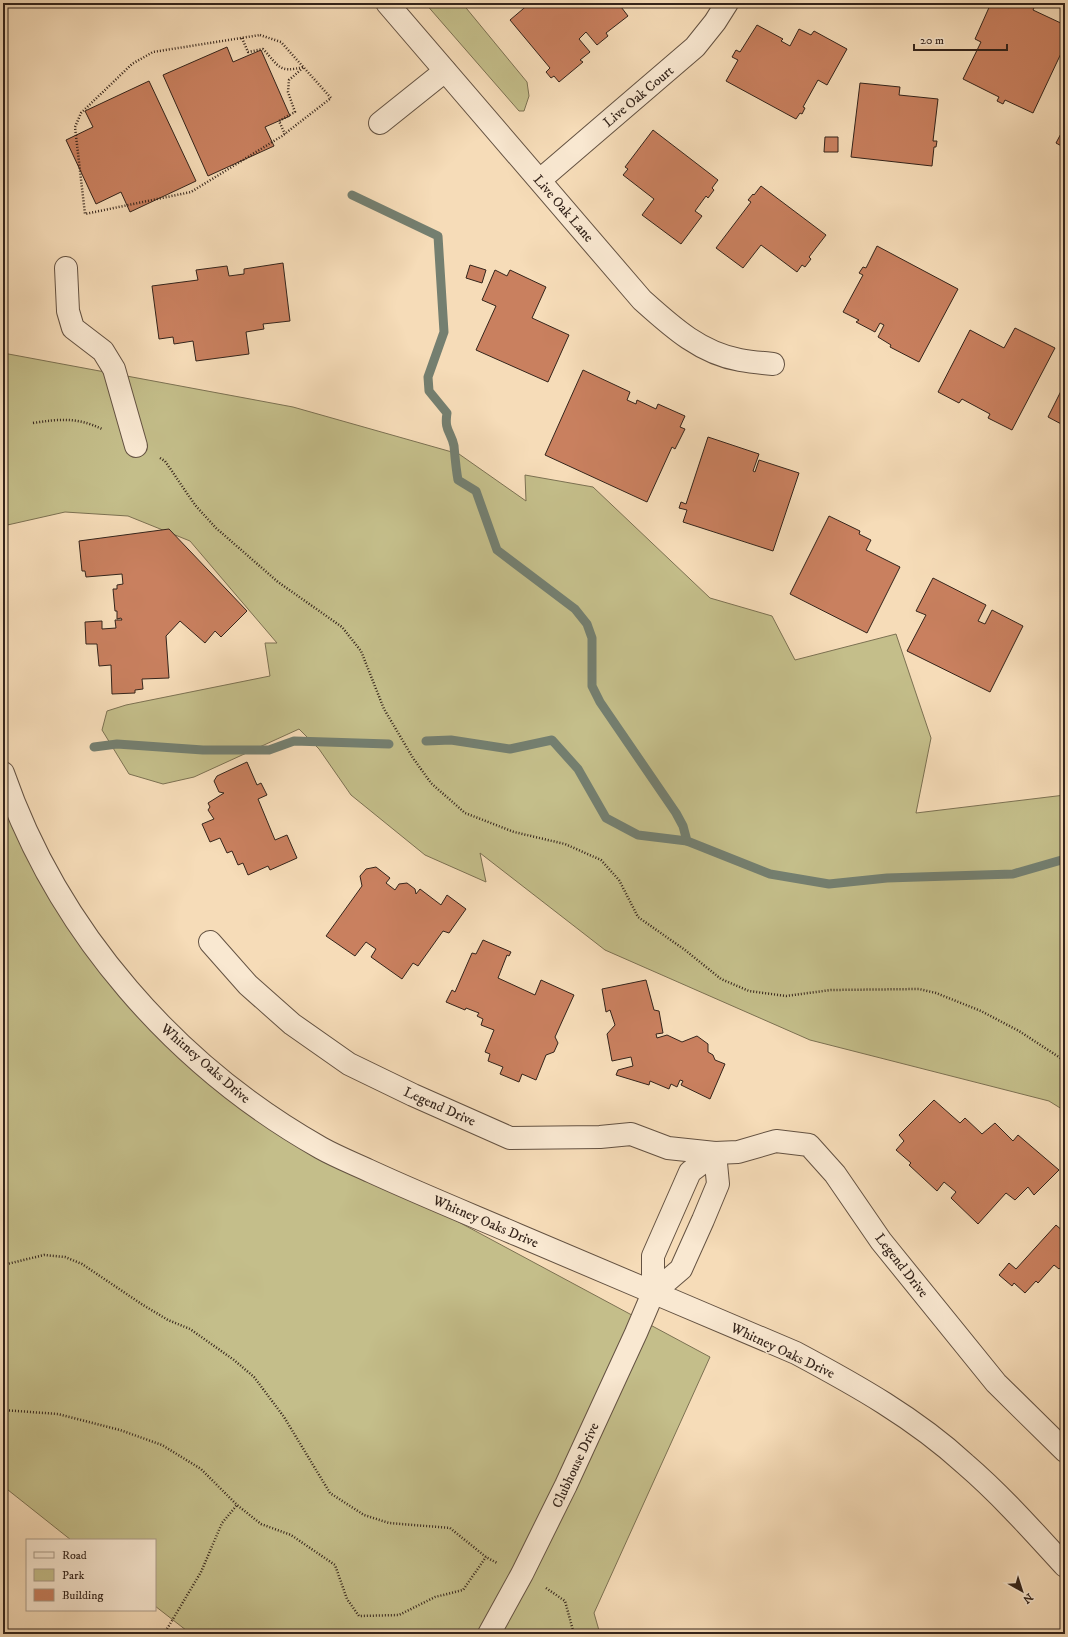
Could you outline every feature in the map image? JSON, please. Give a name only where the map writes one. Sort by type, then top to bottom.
[{"type":"street","name":"Live Oak Lane","points":[[386,3],[642,300],[674,330],[707,350],[739,360],[773,364]]},
{"type":"street","name":"Live Oak Court","points":[[540,180],[695,47],[715,22],[727,3]]},
{"type":"street","points":[[380,123],[445,71]]},
{"type":"street","points":[[66,268],[68,311],[73,328],[103,351],[114,369],[136,446]]},
{"type":"street","name":"Whitney Oaks Drive","points":[[3,774],[29,836],[62,897],[95,949],[139,1002],[176,1041],[227,1085],[275,1120],[323,1149],[390,1180],[796,1353],[855,1385],[913,1422],[965,1463],[1021,1517],[1065,1566]]},
{"type":"street","name":"Legend Drive","points":[[210,942],[248,985],[264,1000],[292,1024],[349,1064],[413,1095],[510,1138],[569,1138],[631,1134],[668,1148],[715,1154],[738,1152],[776,1141],[809,1145],[835,1174],[881,1241],[996,1383],[1065,1451]]},
{"type":"street","points":[[653,1293],[652,1256],[690,1172],[715,1154]]},
{"type":"street","points":[[653,1293],[681,1269],[703,1220],[718,1184],[715,1154]]},
{"type":"street","points":[[674,1207],[703,1220]]},
{"type":"street","name":"Clubhouse Drive","points":[[489,1634],[522,1574],[566,1484],[653,1293]]},
{"type":"path","points":[[260,35],[281,42],[331,98],[285,134],[191,192],[85,214],[75,127],[81,113],[132,64],[153,52],[242,38],[260,35]]},
{"type":"path","points":[[242,38],[248,52],[263,49],[279,67],[288,71],[304,68]]},
{"type":"path","points":[[285,134],[280,121],[294,112],[288,92],[289,80],[304,68]]},
{"type":"path","points":[[33,423],[57,419],[86,421],[165,461],[195,505],[222,533],[278,582],[342,627],[361,650],[384,709],[413,758],[431,782],[465,813],[514,832],[565,844],[601,860],[619,880],[638,917],[685,950],[721,979],[749,990],[786,996],[830,990],[919,989],[936,993],[981,1011],[1020,1031],[1065,1061]]},
{"type":"path","points":[[3,1265],[44,1255],[65,1257],[82,1264],[143,1306],[168,1320],[190,1329],[234,1360],[254,1377],[284,1417],[330,1493],[364,1515],[389,1522],[450,1528],[486,1557],[522,1574],[566,1601],[574,1634]]},
{"type":"path","points":[[3,1410],[58,1414],[120,1430],[162,1445],[201,1469],[237,1505],[261,1524],[291,1535],[335,1565],[346,1600],[360,1616],[399,1615],[435,1597],[463,1590],[486,1557]]},
{"type":"path","points":[[164,1634],[201,1572],[222,1523],[237,1505]]},
{"type":"green space","points":[[425,3],[462,3],[527,82],[529,96],[524,111],[519,111]]},
{"type":"green space","points":[[3,353],[293,407],[459,454],[526,501],[525,475],[593,487],[710,598],[772,616],[795,660],[896,634],[931,738],[916,813],[1065,795],[1065,1111],[1049,1101],[810,1040],[605,950],[480,853],[486,882],[425,855],[351,795],[319,749],[299,729],[194,777],[163,784],[129,774],[102,730],[107,711],[126,705],[270,676],[265,643],[277,643],[190,541],[128,516],[65,512],[3,526]]},
{"type":"green space","points":[[3,809],[67,922],[235,1102],[710,1357],[594,1613],[600,1634],[191,1634],[156,1607],[156,1539],[70,1539],[3,1486]]},
{"type":"building","points":[[530,3],[618,3],[628,16],[606,33],[608,36],[597,45],[586,32],[579,39],[590,52],[580,60],[583,62],[559,82],[554,76],[551,78],[546,72],[550,68],[510,20]]},
{"type":"building","points":[[991,3],[1036,3],[1033,10],[1065,25],[1065,45],[1033,113],[1005,100],[1003,104],[997,101],[999,97],[963,79],[981,42],[975,39]]},
{"type":"building","points":[[757,25],[783,39],[781,41],[790,46],[799,29],[811,35],[814,31],[847,49],[827,85],[818,80],[803,107],[805,108],[802,114],[800,113],[796,119],[726,81],[738,60],[732,57],[736,50],[740,52]]},
{"type":"building","points":[[227,47],[233,62],[261,50],[290,116],[265,127],[274,146],[208,176],[163,75]]},
{"type":"building","points":[[149,81],[196,181],[130,212],[121,192],[96,204],[66,140],[93,127],[85,111]]},
{"type":"building","points":[[860,83],[900,87],[899,95],[938,99],[933,141],[937,141],[936,147],[934,147],[932,166],[851,157]]},
{"type":"building","points":[[1065,126],[1065,148],[1056,143]]},
{"type":"building","points":[[653,130],[718,180],[712,188],[714,190],[708,198],[706,196],[695,211],[702,216],[681,244],[642,215],[654,199],[623,175],[628,169],[625,167]]},
{"type":"building","points":[[825,137],[838,137],[838,152],[824,152]]},
{"type":"building","points":[[761,186],[826,235],[809,257],[811,259],[805,267],[802,265],[797,272],[761,245],[743,268],[716,248],[751,202],[748,200]]},
{"type":"building","points":[[877,246],[958,289],[919,362],[890,347],[891,345],[878,337],[884,325],[880,323],[875,332],[856,322],[859,320],[843,312],[863,275],[859,273],[863,267],[866,268]]},
{"type":"building","points":[[283,263],[290,321],[263,324],[264,329],[246,332],[249,354],[196,361],[193,341],[174,344],[173,337],[159,339],[152,286],[198,280],[196,270],[227,266],[229,276],[244,274],[244,269]]},
{"type":"building","points":[[470,265],[486,270],[482,283],[466,278]]},
{"type":"building","points":[[495,270],[507,276],[510,270],[546,287],[532,318],[569,335],[548,382],[476,350],[496,306],[482,300]]},
{"type":"building","points":[[1015,328],[1055,348],[1012,430],[988,418],[990,414],[962,399],[959,403],[938,392],[970,330],[1004,348]]},
{"type":"building","points":[[583,370],[630,392],[627,400],[636,404],[637,400],[656,409],[658,404],[685,416],[680,427],[685,429],[675,449],[672,447],[647,502],[545,455]]},
{"type":"building","points":[[1065,383],[1065,426],[1048,417]]},
{"type":"building","points":[[708,437],[759,454],[753,471],[755,472],[759,460],[799,473],[773,551],[683,522],[687,510],[679,508],[681,502],[686,504]]},
{"type":"building","points":[[829,516],[860,531],[859,534],[871,540],[866,550],[900,567],[867,633],[790,594]]},
{"type":"building","points":[[169,529],[247,611],[221,637],[215,631],[205,643],[180,621],[166,636],[169,678],[142,679],[143,689],[135,690],[135,693],[112,694],[111,665],[99,666],[97,644],[86,644],[85,622],[102,621],[102,629],[116,628],[115,620],[122,620],[121,618],[117,619],[113,589],[117,589],[117,585],[123,584],[122,574],[86,577],[85,571],[82,571],[79,541]]},
{"type":"building","points":[[933,578],[986,605],[978,621],[985,624],[992,610],[1023,626],[990,692],[907,651],[926,615],[916,611]]},
{"type":"building","points":[[247,762],[257,785],[261,783],[267,795],[258,799],[275,840],[287,835],[297,858],[270,870],[268,866],[248,875],[243,863],[238,865],[232,851],[227,853],[220,838],[210,842],[202,824],[214,819],[208,810],[210,807],[208,803],[224,793],[219,792],[214,781],[217,776]]},
{"type":"building","points":[[376,867],[390,878],[386,883],[395,890],[399,884],[407,883],[415,889],[416,894],[420,889],[441,905],[447,895],[466,909],[449,933],[443,931],[418,966],[413,963],[402,979],[371,957],[376,949],[366,942],[355,956],[326,936],[362,886],[360,876],[366,869]]},
{"type":"building","points":[[483,940],[511,952],[509,956],[507,955],[498,978],[535,995],[541,980],[574,995],[555,1037],[558,1043],[554,1052],[546,1055],[536,1080],[522,1074],[519,1082],[500,1074],[503,1067],[488,1061],[490,1054],[485,1052],[494,1030],[481,1025],[483,1019],[477,1016],[479,1013],[466,1008],[465,1010],[446,1002],[452,990],[455,992],[472,953],[476,954]]},
{"type":"building","points":[[646,980],[654,1010],[659,1011],[663,1033],[656,1034],[657,1038],[667,1035],[682,1042],[697,1036],[708,1044],[708,1052],[713,1055],[715,1060],[725,1064],[710,1099],[681,1085],[683,1081],[680,1080],[677,1087],[671,1084],[669,1089],[650,1081],[649,1085],[616,1075],[618,1070],[633,1066],[631,1057],[612,1061],[607,1034],[615,1025],[610,1010],[606,1012],[602,989]]},
{"type":"building","points":[[934,1100],[960,1123],[965,1118],[982,1134],[995,1123],[1013,1141],[1018,1135],[1059,1170],[1034,1195],[1028,1187],[1015,1200],[1006,1193],[978,1224],[951,1198],[956,1192],[944,1182],[937,1191],[909,1165],[911,1163],[896,1150],[904,1141],[899,1135]]},
{"type":"building","points":[[1056,1225],[1065,1233],[1065,1267],[1063,1269],[1061,1267],[1059,1269],[1054,1265],[1038,1283],[1036,1281],[1025,1293],[1014,1283],[1012,1286],[999,1275],[1009,1263],[1016,1269]]},
{"type":"waterway","points":[[352,195],[438,236],[444,332],[428,377],[429,391],[447,413],[446,424],[453,441],[458,480],[476,491],[497,550],[575,609],[587,624],[592,638],[592,686],[600,702],[676,813],[683,826],[687,841],[770,874],[829,884],[887,878],[1013,874],[1065,859]]},
{"type":"waterway","points":[[426,741],[451,740],[510,749],[552,740],[578,769],[606,818],[638,835],[687,841]]},
{"type":"waterway","points":[[94,747],[117,744],[203,750],[269,750],[294,741],[389,744]]}]
